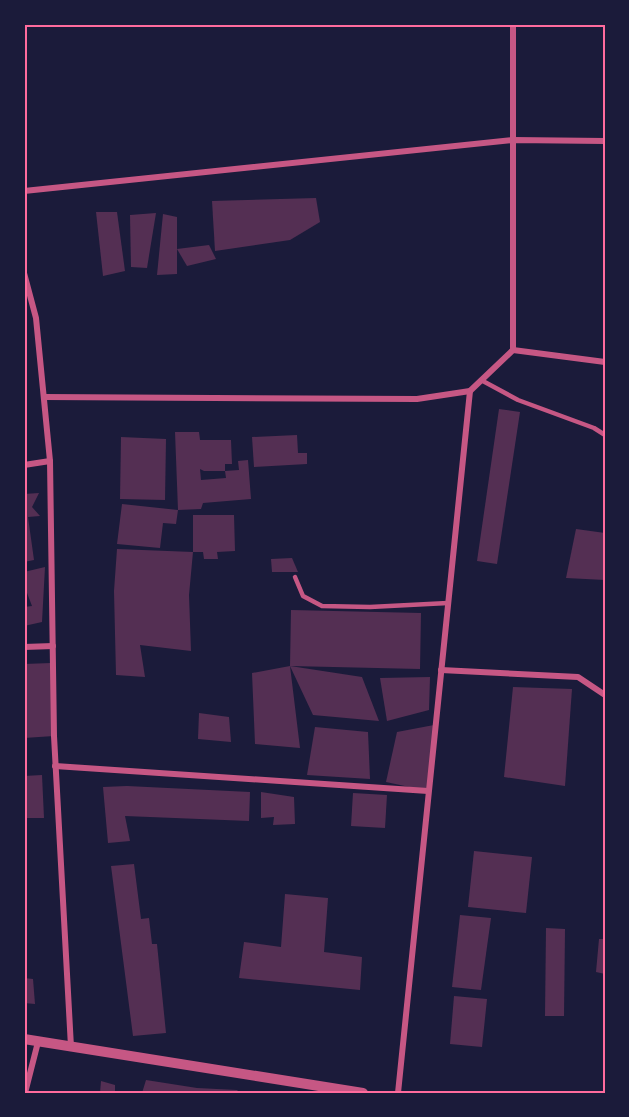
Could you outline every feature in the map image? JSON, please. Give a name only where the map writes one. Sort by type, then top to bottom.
[{"type":"street","points":[[44,397],[417,399],[470,391],[513,350],[513,24]]},
{"type":"street","points":[[24,191],[513,140],[605,141]]},
{"type":"street","points":[[24,273],[36,318],[50,461],[56,766],[71,1047]]},
{"type":"street","points":[[513,350],[605,362]]},
{"type":"street","points":[[398,1093],[470,391]]},
{"type":"street","points":[[24,465],[50,461]]},
{"type":"street","points":[[24,647],[52,646]]},
{"type":"street","points":[[441,670],[579,677],[605,695]]},
{"type":"street","points":[[56,766],[428,791]]},
{"type":"street","points":[[24,1039],[363,1093]]},
{"type":"street","points":[[25,1093],[38,1042]]},
{"type":"lane","points":[[481,380],[518,400],[594,428],[605,435]]},
{"type":"lane","points":[[296,577],[303,596],[322,606],[370,607],[448,603]]},
{"type":"building","points":[[316,198],[320,222],[290,240],[215,251],[212,201]]},
{"type":"building","points":[[96,212],[117,212],[125,271],[103,276]]},
{"type":"building","points":[[156,213],[147,268],[131,267],[130,215]]},
{"type":"building","points":[[163,214],[177,217],[177,274],[157,275]]},
{"type":"building","points":[[209,245],[216,259],[187,266],[177,249]]},
{"type":"building","points":[[499,409],[520,412],[497,564],[477,561]]},
{"type":"building","points":[[175,432],[199,432],[200,440],[231,440],[232,464],[225,464],[225,471],[239,470],[238,461],[248,460],[251,499],[203,503],[201,509],[178,510]],"holes":[[[200,469],[225,471],[226,478],[201,480]]]},
{"type":"building","points":[[297,435],[298,453],[307,453],[307,464],[254,467],[252,437]]},
{"type":"building","points":[[121,437],[166,439],[165,500],[120,499]]},
{"type":"building","points":[[39,493],[32,507],[40,516],[28,517],[34,560],[24,562],[24,494]]},
{"type":"building","points":[[122,504],[178,510],[176,524],[163,523],[160,548],[117,544]]},
{"type":"building","points":[[193,515],[234,515],[235,551],[217,552],[218,559],[204,559],[203,552],[193,552]]},
{"type":"building","points":[[576,529],[605,533],[605,580],[566,578]]},
{"type":"building","points":[[117,549],[193,552],[189,595],[191,651],[140,645],[145,677],[116,675],[114,591]]},
{"type":"building","points":[[292,558],[298,572],[272,572],[271,559]]},
{"type":"building","points":[[45,567],[42,622],[24,626],[24,607],[32,606],[24,585],[24,572]]},
{"type":"building","points":[[291,610],[421,613],[420,669],[290,666]]},
{"type":"building","points":[[51,663],[54,736],[24,738],[24,664]]},
{"type":"building","points":[[290,666],[362,677],[379,721],[313,715]]},
{"type":"building","points":[[290,666],[300,748],[255,744],[252,673]]},
{"type":"building","points":[[430,677],[429,710],[387,721],[380,678]]},
{"type":"building","points":[[513,687],[572,689],[565,786],[504,777]]},
{"type":"building","points":[[199,713],[229,717],[231,742],[198,739]]},
{"type":"building","points":[[434,725],[428,791],[386,782],[397,732]]},
{"type":"building","points":[[315,727],[368,732],[370,779],[307,775]]},
{"type":"building","points":[[42,775],[44,818],[25,818],[24,776]]},
{"type":"building","points":[[127,786],[250,792],[249,821],[125,816],[130,841],[108,843],[103,787]]},
{"type":"building","points":[[261,792],[294,797],[295,824],[273,825],[274,817],[261,818]]},
{"type":"building","points":[[353,793],[387,795],[385,828],[351,826]]},
{"type":"building","points":[[474,851],[532,857],[526,913],[468,907]]},
{"type":"building","points":[[134,864],[141,919],[149,918],[152,944],[157,944],[166,1033],[133,1036],[111,866]]},
{"type":"building","points":[[285,894],[328,898],[324,952],[362,957],[360,990],[239,978],[244,942],[281,947]]},
{"type":"building","points":[[460,915],[491,918],[481,990],[452,987]]},
{"type":"building","points":[[546,928],[565,929],[564,1016],[545,1016]]},
{"type":"building","points":[[599,939],[605,939],[605,974],[596,972]]},
{"type":"building","points":[[24,978],[33,979],[35,1004],[24,1003]]},
{"type":"building","points":[[454,996],[487,999],[482,1047],[450,1044]]},
{"type":"building","points":[[146,1080],[197,1088],[237,1090],[240,1093],[142,1093]]},
{"type":"building","points":[[101,1081],[115,1085],[115,1093],[100,1093]]}]
